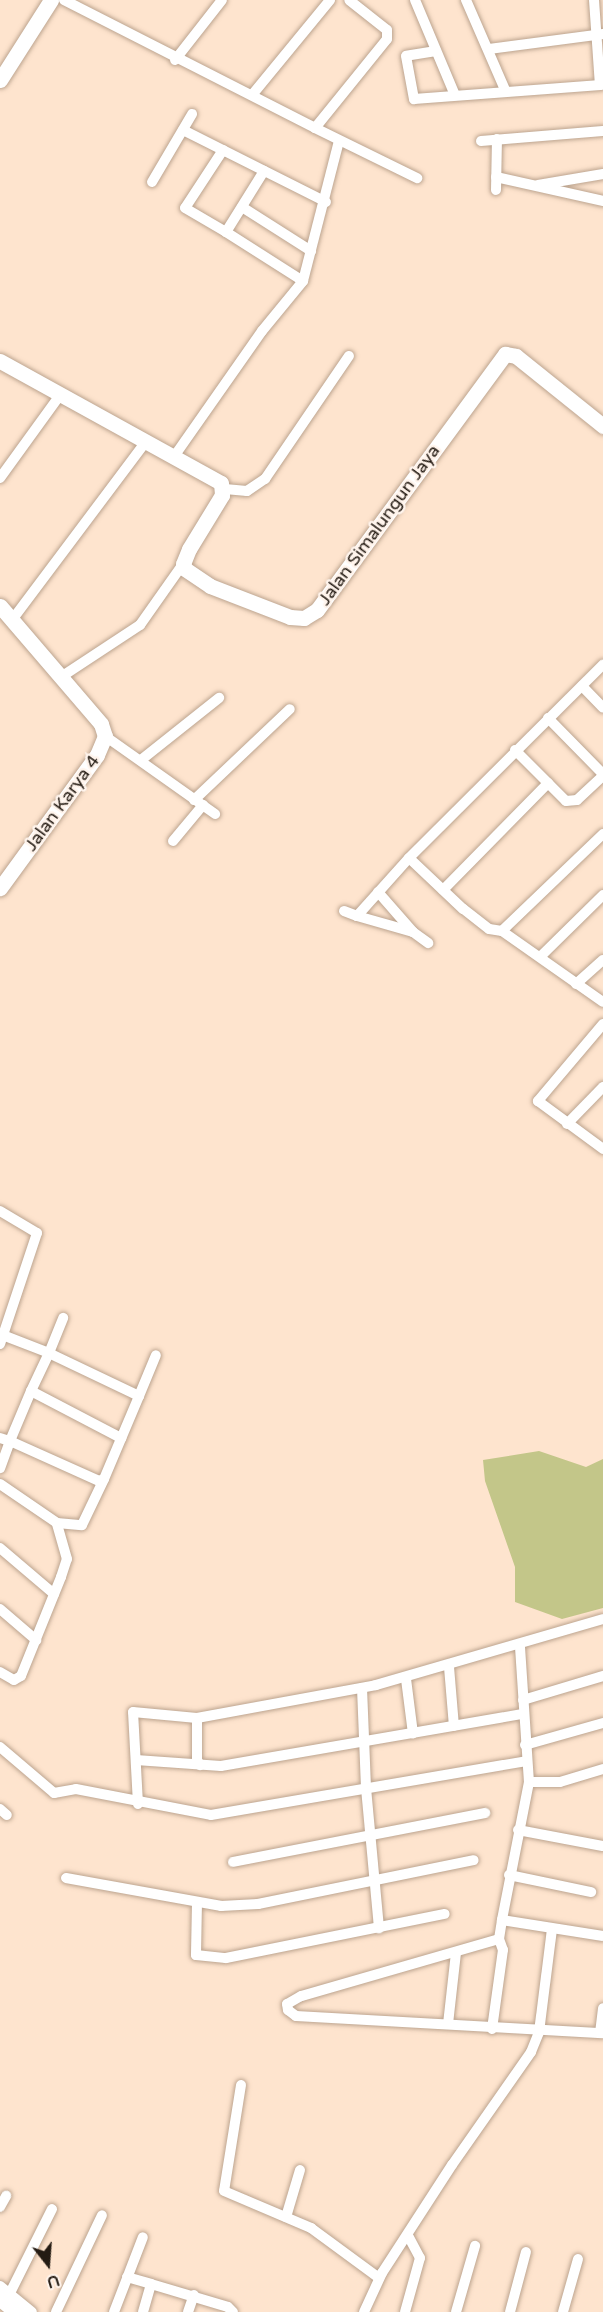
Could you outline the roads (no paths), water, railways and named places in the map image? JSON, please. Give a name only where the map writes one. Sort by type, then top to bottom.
[{"type":"street","points":[[0,80],[51,0]]},
{"type":"street","points":[[64,0],[176,60],[252,95],[315,129],[417,178]]},
{"type":"street","points":[[176,60],[222,0]]},
{"type":"street","points":[[252,95],[330,0]]},
{"type":"street","points":[[315,129],[388,34],[349,0]]},
{"type":"street","points":[[415,0],[455,95]]},
{"type":"street","points":[[467,0],[506,92]]},
{"type":"street","points":[[436,51],[406,56],[414,99],[602,84],[600,34],[594,0]]},
{"type":"street","points":[[489,49],[600,34]]},
{"type":"street","points":[[152,182],[192,114]]},
{"type":"street","points":[[183,130],[326,202]]},
{"type":"street","points":[[481,141],[603,131]]},
{"type":"street","points":[[496,190],[497,139]]},
{"type":"street","points":[[173,458],[261,331],[303,281],[326,202],[339,141]]},
{"type":"street","points":[[223,150],[185,208],[303,281]]},
{"type":"street","points":[[226,232],[264,171]]},
{"type":"street","points":[[532,186],[603,174]]},
{"type":"street","points":[[496,177],[603,201]]},
{"type":"street","points":[[242,207],[311,251]]},
{"type":"street","points":[[225,489],[247,491],[265,479],[349,356]]},
{"type":"street","name":"Jalan Simalungun Jaya","points":[[183,564],[188,574],[210,586],[290,617],[311,616],[501,357],[516,356],[603,426]]},
{"type":"street","points":[[0,362],[60,394],[144,444],[221,483],[225,489]]},
{"type":"street","points":[[0,478],[60,394]]},
{"type":"street","points":[[12,620],[144,444]]},
{"type":"street","points":[[61,678],[140,625],[183,564],[225,489]]},
{"type":"street","name":"Jalan Karya 4","points":[[0,606],[100,724],[105,736],[97,755],[0,888]]},
{"type":"street","points":[[357,916],[409,858],[515,750],[603,665]]},
{"type":"street","points":[[582,686],[603,708]]},
{"type":"street","points":[[141,760],[219,698]]},
{"type":"street","points":[[173,841],[198,803],[290,709]]},
{"type":"street","points":[[515,750],[548,783],[572,801],[603,775],[548,718]]},
{"type":"street","points":[[105,736],[215,814]]},
{"type":"street","points":[[443,890],[548,783]]},
{"type":"street","points":[[501,931],[603,834]]},
{"type":"street","points":[[409,858],[489,929],[501,931],[541,956],[603,1002]]},
{"type":"street","points":[[378,892],[413,932],[428,943]]},
{"type":"street","points":[[541,956],[603,895]]},
{"type":"street","points":[[345,912],[413,932]]},
{"type":"street","points":[[576,984],[603,960]]},
{"type":"street","points":[[603,1024],[538,1096],[542,1107],[603,1149]]},
{"type":"street","points":[[567,1124],[603,1087]]},
{"type":"street","points":[[0,1211],[37,1233],[1,1338],[49,1353],[139,1396]]},
{"type":"street","points":[[0,1468],[5,1439],[31,1391],[63,1318]]},
{"type":"street","points":[[0,1484],[57,1523],[82,1525],[88,1520],[156,1355]]},
{"type":"street","points":[[31,1391],[121,1438]]},
{"type":"street","points":[[5,1439],[99,1481],[104,1479]]},
{"type":"street","points":[[0,1672],[18,1679],[54,1594],[67,1559],[57,1523]]},
{"type":"street","points":[[0,1548],[54,1594]]},
{"type":"street","points":[[0,1609],[36,1640]]},
{"type":"street","points":[[138,1804],[134,1712],[197,1718],[362,1688],[406,1679],[520,1647],[603,1619]]},
{"type":"street","points":[[492,2029],[503,1950],[499,1939],[509,1875],[529,1782],[520,1647]]},
{"type":"street","points":[[449,1667],[454,1726]]},
{"type":"street","points":[[523,1700],[603,1676]]},
{"type":"street","points":[[406,1679],[413,1734]]},
{"type":"street","points":[[362,1688],[366,1788],[379,1928]]},
{"type":"street","points":[[136,1761],[221,1766],[523,1714]]},
{"type":"street","points":[[197,1718],[197,1760],[200,1766]]},
{"type":"street","points":[[525,1744],[603,1723]]},
{"type":"street","points":[[0,1747],[54,1793],[76,1789],[138,1804],[211,1815],[526,1761]]},
{"type":"street","points":[[529,1782],[560,1782],[603,1769]]},
{"type":"street","points":[[232,1862],[485,1813]]},
{"type":"street","points":[[518,1830],[603,1846]]},
{"type":"street","points":[[66,1878],[221,1906],[258,1904],[376,1882],[474,1860]]},
{"type":"street","points":[[509,1875],[591,1892]]},
{"type":"street","points":[[197,1902],[196,1955],[204,1957],[226,1958],[445,1914]]},
{"type":"street","points":[[502,1920],[603,1936]]},
{"type":"street","points":[[363,2312],[379,2278],[531,2052],[538,2032],[552,1929]]},
{"type":"street","points":[[499,1939],[301,1996],[287,2004],[296,2016],[448,2024],[538,2032],[601,2033],[603,2008]]},
{"type":"street","points":[[448,2024],[456,1953]]},
{"type":"street","points":[[241,2085],[224,2191],[324,2236],[379,2278]]},
{"type":"street","points":[[286,2217],[300,2170]]},
{"type":"street","points":[[0,2207],[6,2196]]},
{"type":"street","points":[[8,2302],[52,2209]]},
{"type":"street","points":[[56,2312],[102,2215]]},
{"type":"street","points":[[405,2312],[420,2253],[408,2235]]},
{"type":"street","points":[[114,2310],[143,2237]]},
{"type":"street","points":[[456,2312],[475,2246]]},
{"type":"street","points":[[510,2312],[526,2252]]},
{"type":"street","points":[[563,2312],[578,2259]]},
{"type":"street","points":[[128,2277],[194,2295],[228,2307],[233,2312]]},
{"type":"street","points":[[143,2312],[151,2284]]},
{"type":"street","points":[[0,2286],[8,2302],[32,2312]]},
{"type":"street","points":[[188,2312],[194,2295]]}]
